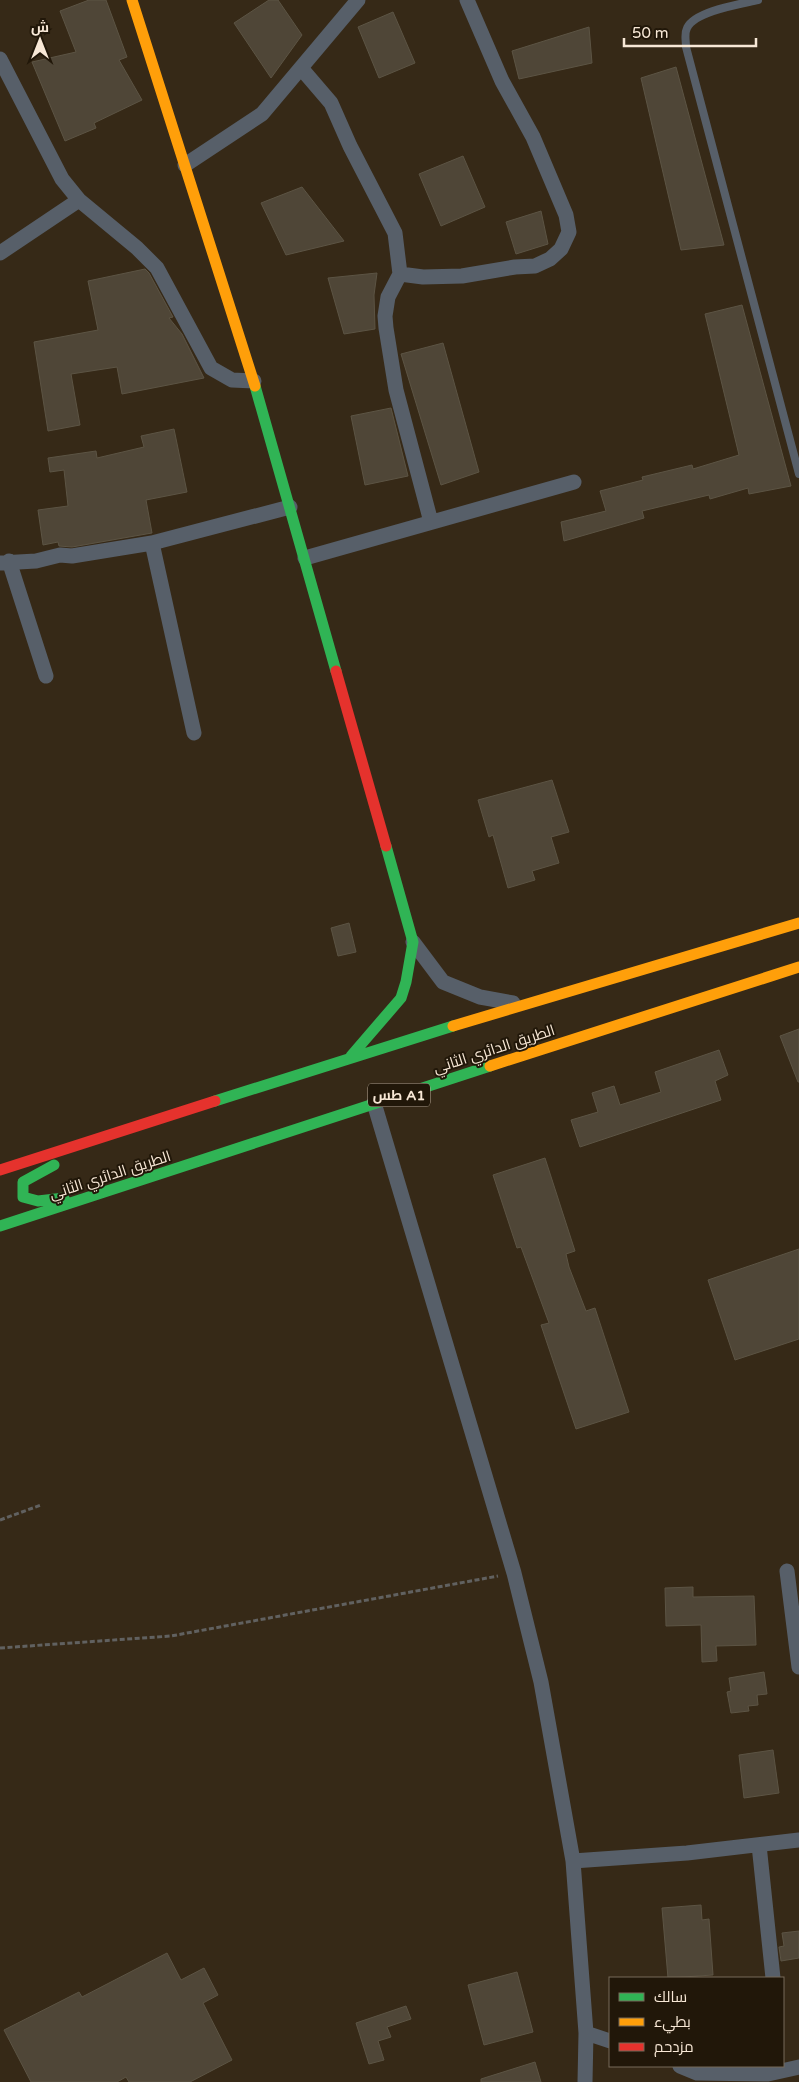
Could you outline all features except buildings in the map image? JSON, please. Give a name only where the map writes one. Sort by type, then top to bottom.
[{"type":"main road","points":[[107,1192],[38,1201],[23,1197],[23,1182],[44,1169],[253,1096],[351,1056],[401,998],[406,982],[413,942],[254,381],[132,0]]},
{"type":"main road","points":[[0,1170],[351,1056],[799,923]]},
{"type":"main road","name":"الطريق الدائري الثاني","points":[[0,1226],[374,1103],[799,967]]},
{"type":"street","points":[[185,165],[262,114],[358,0]]},
{"type":"street","points":[[400,274],[423,277],[462,276],[515,267],[535,266],[550,259],[561,249],[569,232],[566,215],[533,138],[502,81],[467,0]]},
{"type":"street","points":[[0,59],[62,179],[79,200],[137,248],[157,268],[211,368],[232,380],[254,381]]},
{"type":"street","points":[[302,68],[331,103],[350,146],[395,233],[400,274],[388,297],[385,316],[386,328],[396,390],[431,522]]},
{"type":"street","points":[[0,253],[79,200]]},
{"type":"street","points":[[305,558],[574,482]]},
{"type":"street","points":[[46,676],[5,562],[36,561],[60,555],[72,556],[152,543],[290,507]]},
{"type":"street","points":[[152,543],[194,733]]},
{"type":"street","points":[[413,942],[443,982],[480,997],[521,1004]]},
{"type":"street","points":[[374,1103],[514,1573],[542,1682],[573,1861],[586,2033],[585,2082]]},
{"type":"street","points":[[787,1571],[799,1667]]},
{"type":"street","points":[[573,1861],[687,1853],[799,1840]]},
{"type":"street","points":[[759,1845],[773,1977]]},
{"type":"street","points":[[586,2033],[609,2041]]},
{"type":"street","points":[[681,2067],[692,2078],[768,2074],[799,2067]]},
{"type":"lane","points":[[758,0],[703,14],[693,20],[687,27],[685,36],[686,47],[799,474]]},
{"type":"path","points":[[0,1520],[41,1505]]},
{"type":"path","points":[[0,1648],[171,1636],[514,1573]]},
{"type":"traffic: fast","points":[[255,386],[336,671]]},
{"type":"traffic: fast","points":[[351,1056],[401,998],[406,982],[413,942],[386,846]]},
{"type":"traffic: fast","points":[[215,1101],[453,1026]]},
{"type":"traffic: fast","points":[[0,1226],[490,1066]]},
{"type":"traffic: fast","points":[[54,1165],[23,1182],[23,1197],[38,1201],[64,1198]]},
{"type":"traffic: slow","points":[[132,0],[255,386]]},
{"type":"traffic: slow","points":[[453,1026],[799,923]]},
{"type":"traffic: slow","points":[[490,1066],[799,967]]},
{"type":"traffic: jam","points":[[336,671],[386,846]]},
{"type":"traffic: jam","points":[[0,1170],[215,1101]]}]
